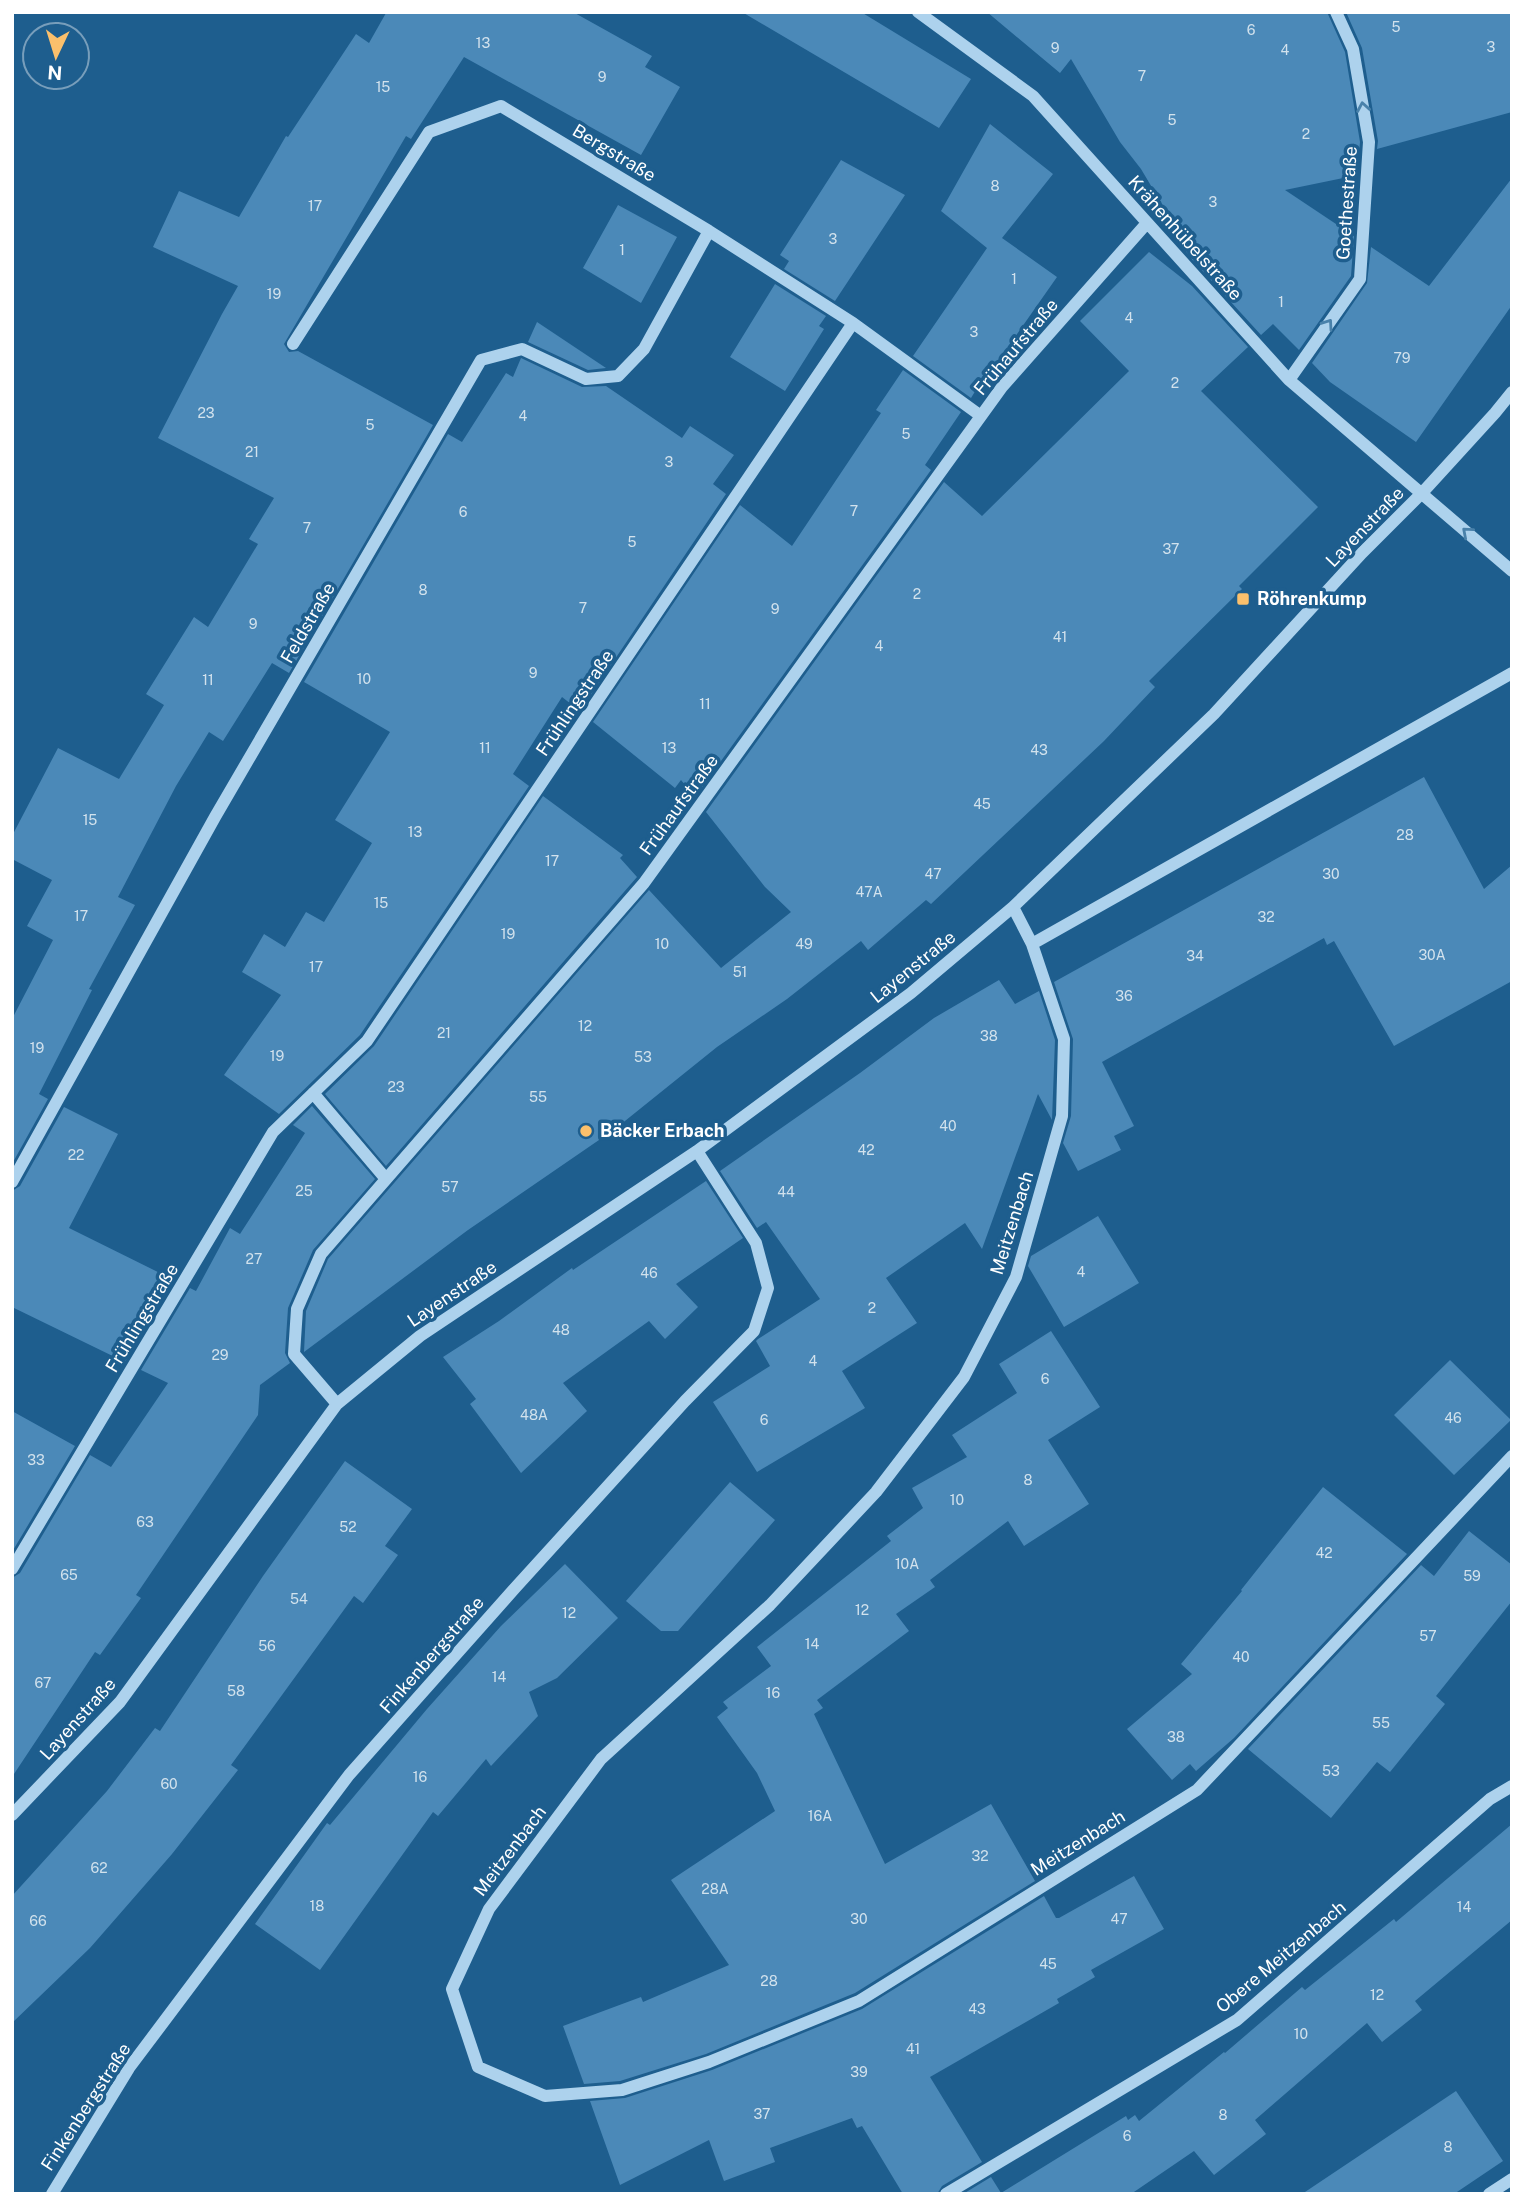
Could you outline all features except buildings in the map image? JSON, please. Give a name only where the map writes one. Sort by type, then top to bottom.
[{"type":"street","name":"Krähenhübelstraße","points":[[918,12],[1033,96],[1289,380],[1422,493]]},
{"type":"street","name":"Goethestraße","points":[[1289,380],[1360,279],[1369,142],[1353,49],[1336,12]]},
{"type":"street","name":"Bergstraße","points":[[293,344],[429,132],[500,106],[709,231],[853,323],[981,416]]},
{"type":"street","name":"Frühaufstraße","points":[[337,1404],[294,1354],[297,1309],[321,1254],[645,883],[1002,387],[1147,223]]},
{"type":"street","name":"Feldstraße","points":[[12,1182],[215,817],[481,360],[522,349],[586,379],[618,376],[645,349],[709,231]]},
{"type":"street","name":"Frühlingstraße","points":[[12,1569],[273,1132],[367,1041],[853,323]]},
{"type":"street","points":[[1422,493],[1512,393]]},
{"type":"street","name":"Layenstraße","points":[[12,1815],[120,1702],[337,1404],[420,1336],[697,1151],[911,993],[1013,907],[1214,714],[1362,553],[1422,493],[1512,571]]},
{"type":"street","points":[[1013,907],[1032,944],[1512,673]]},
{"type":"street","name":"Meitzenbach","points":[[1032,944],[1064,1039],[1062,1116],[1016,1278],[964,1377],[876,1492],[770,1605],[601,1759],[489,1909],[452,1989],[478,2067],[545,2096],[622,2090],[709,2062],[859,2001],[1197,1790],[1512,1456]]},
{"type":"street","points":[[313,1093],[386,1180]]},
{"type":"street","name":"Finkenbergstraße","points":[[52,2194],[130,2068],[349,1775],[568,1529],[685,1401],[754,1331],[768,1287],[756,1243],[697,1151]]},
{"type":"street","name":"Obere Meitzenbach","points":[[946,2194],[1237,2020],[1490,1799],[1512,1786]]},
{"type":"street","points":[[1489,2194],[1512,2179]]},
{"type":"place","name":"Röhrenkump","points":[[1243,599]]},
{"type":"place","name":"Bäcker Erbach","points":[[586,1131]]}]
